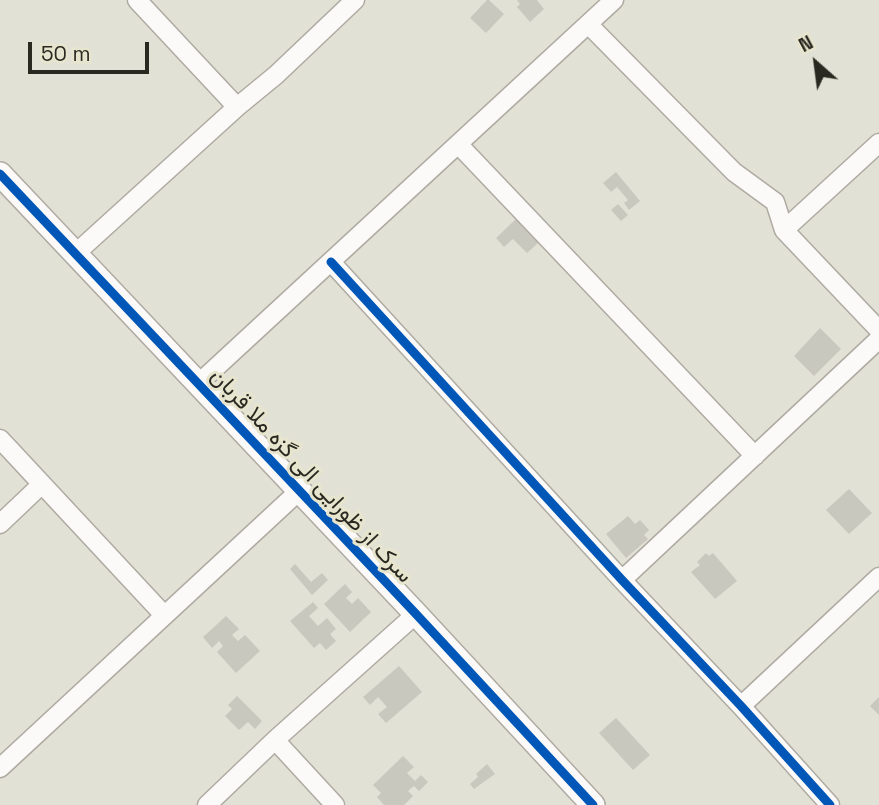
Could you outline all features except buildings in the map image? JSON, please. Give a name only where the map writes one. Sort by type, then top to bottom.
[{"type":"street","points":[[137,0],[237,107]]},
{"type":"street","points":[[75,254],[355,0]]},
{"type":"street","points":[[198,384],[614,0]]},
{"type":"street","points":[[588,24],[734,172],[775,202],[784,230],[879,330]]},
{"type":"street","points":[[784,230],[879,143]]},
{"type":"street","points":[[458,144],[755,456]]},
{"type":"street","name":"سرک از ظورایی الی گزه ملا قربان","points":[[0,174],[593,805]]},
{"type":"street","points":[[331,262],[830,805]]},
{"type":"street","points":[[622,580],[879,339]]},
{"type":"street","points":[[0,439],[164,615]]},
{"type":"street","points":[[0,524],[42,484]]},
{"type":"street","points":[[0,768],[299,491]]},
{"type":"street","points":[[741,706],[879,577]]},
{"type":"street","name":"سرک از ظورایی الی گزه ملا قربان","points":[[207,805],[275,740],[416,614]]},
{"type":"street","points":[[275,740],[335,805]]},
{"type":"cycle path","points":[[0,174],[593,805]]},
{"type":"cycle path","points":[[331,262],[830,805]]}]
